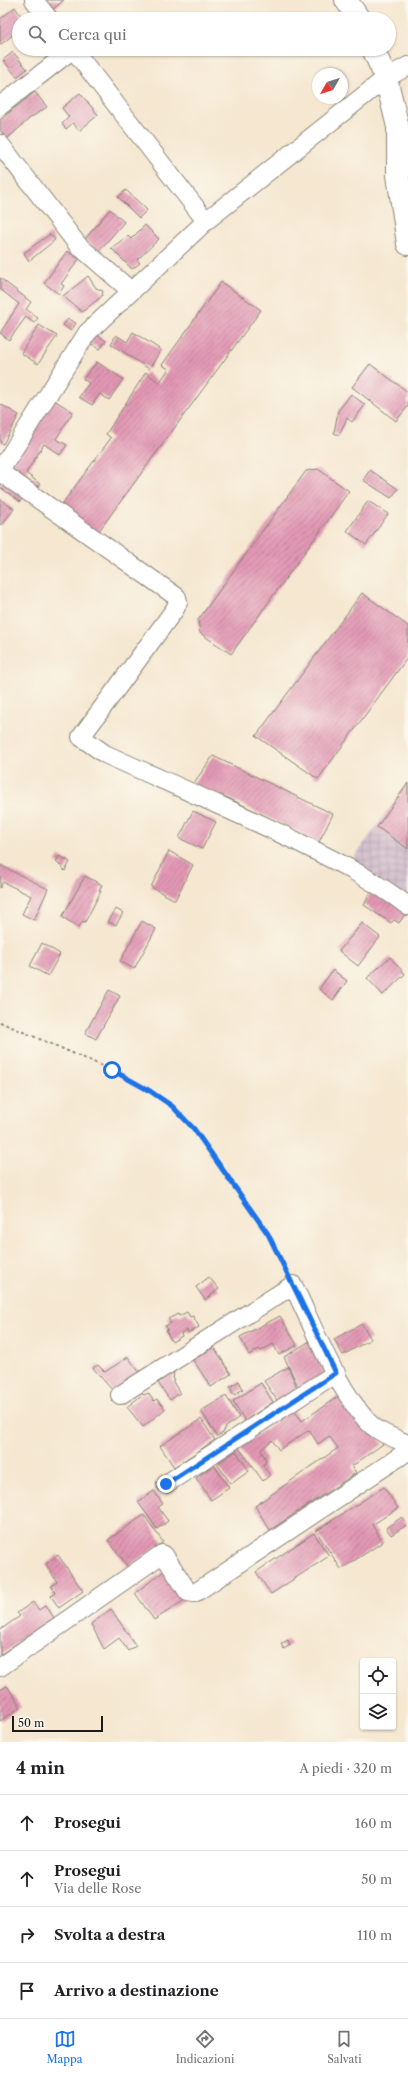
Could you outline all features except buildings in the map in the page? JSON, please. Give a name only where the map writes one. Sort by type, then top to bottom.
[{"type":"main road","points":[[346,0],[354,12]]},
{"type":"main road","points":[[376,56],[386,78],[398,127],[398,175],[408,244]]},
{"type":"street","points":[[34,0],[43,12]]},
{"type":"street","points":[[0,106],[64,56]]},
{"type":"street","points":[[78,56],[206,221]]},
{"type":"street","points":[[408,66],[386,78],[206,221],[87,333],[0,472],[177,597],[178,602],[175,609],[81,737],[105,754],[273,830],[347,867],[387,889],[408,906]]},
{"type":"street","points":[[0,144],[78,245],[131,291]]},
{"type":"street","points":[[120,1395],[293,1285],[336,1373],[352,1401],[369,1422],[388,1436],[408,1444]]},
{"type":"street","points":[[166,1484],[336,1373]]},
{"type":"street","points":[[0,1667],[162,1554],[188,1592],[194,1593],[198,1591],[408,1451]]},
{"type":"path","points":[[0,1022],[112,1070],[150,1091],[172,1106],[194,1129],[268,1234],[293,1285]]},
{"type":"shaded area","points":[[408,783],[408,898],[350,863]]},
{"type":"route","points":[[112,1070],[150,1091],[172,1106],[194,1129],[268,1234],[336,1373],[166,1484]]}]
